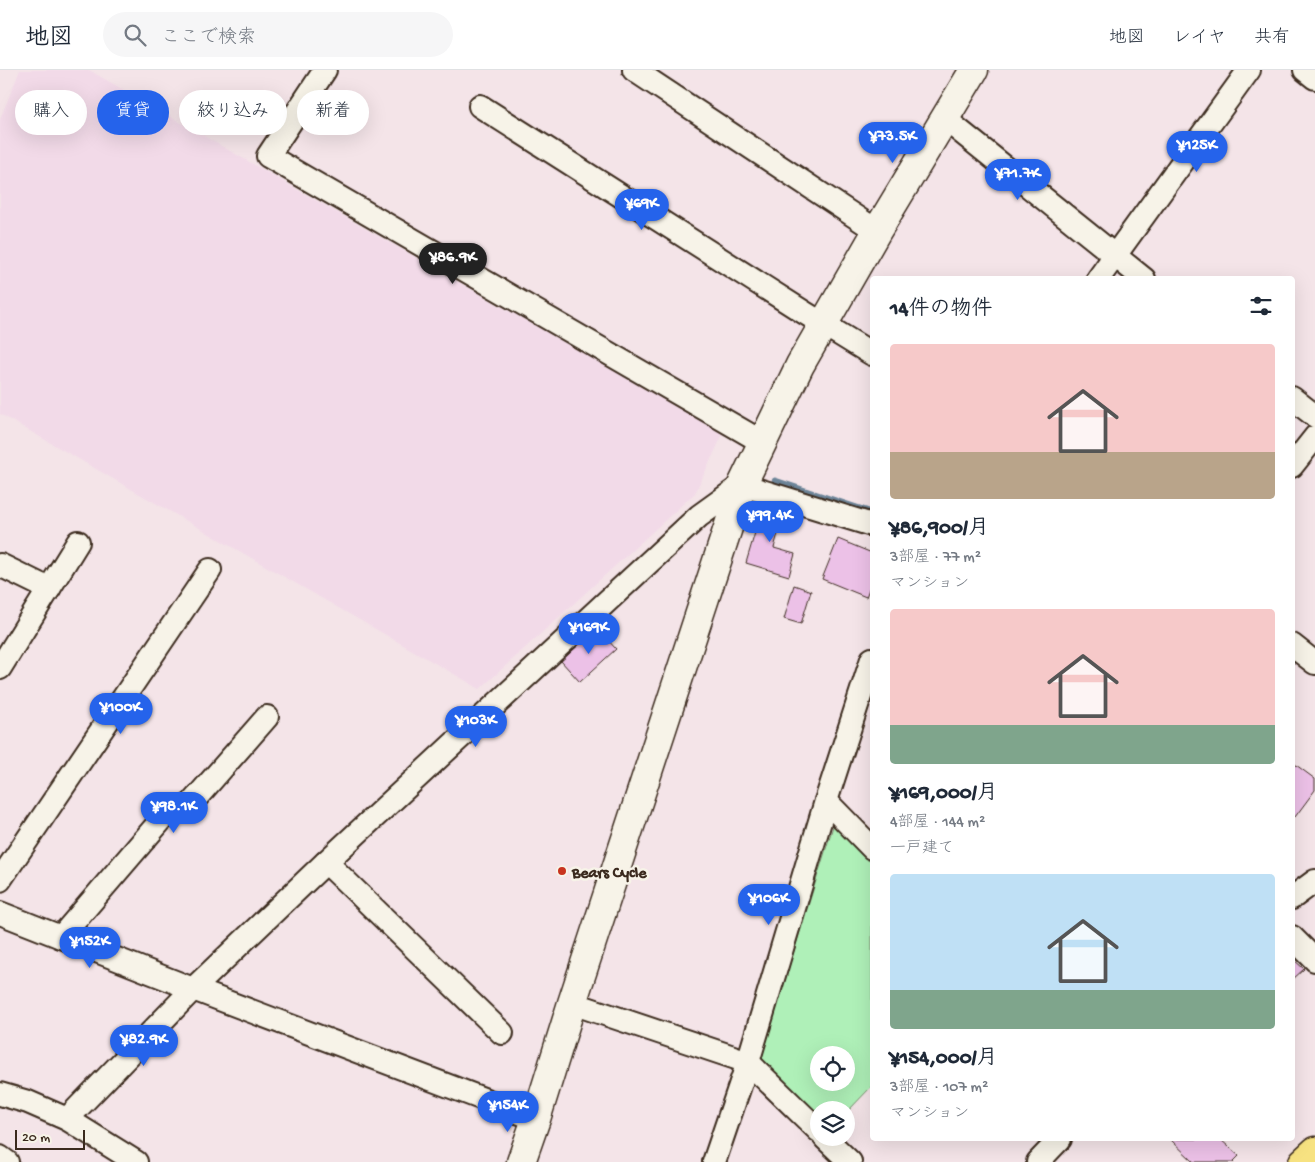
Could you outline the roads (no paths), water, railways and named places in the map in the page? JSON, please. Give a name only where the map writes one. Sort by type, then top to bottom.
[{"type":"main road","points":[[1303,1162],[1315,1151]]},
{"type":"street","points":[[634,70],[876,231]]},
{"type":"street","points":[[521,1162],[742,485],[800,365],[876,231],[974,70]]},
{"type":"street","points":[[1100,276],[1249,70]]},
{"type":"street","points":[[1304,70],[1315,78]]},
{"type":"street","points":[[316,73],[268,156],[762,442]]},
{"type":"street","points":[[480,106],[870,353]]},
{"type":"street","points":[[945,119],[1140,276]]},
{"type":"street","points":[[1295,400],[1315,416]]},
{"type":"street","points":[[1295,462],[1315,437]]},
{"type":"street","points":[[742,485],[870,524]]},
{"type":"street","points":[[67,1119],[193,989],[326,862],[699,516],[742,485]]},
{"type":"street","points":[[0,668],[78,542]]},
{"type":"street","points":[[0,565],[49,589]]},
{"type":"street","points":[[0,880],[210,570]]},
{"type":"street","points":[[1295,646],[1315,663]]},
{"type":"street","points":[[714,1162],[748,1062],[826,800],[870,666]]},
{"type":"street","points":[[61,937],[162,819],[190,805],[267,717]]},
{"type":"street","points":[[826,800],[870,846]]},
{"type":"street","points":[[326,862],[502,1033]]},
{"type":"street","points":[[1295,896],[1315,881]]},
{"type":"street","points":[[0,913],[193,989],[536,1119]]},
{"type":"street","points":[[1295,940],[1315,960]]},
{"type":"street","points":[[572,1003],[748,1062],[810,1122]]},
{"type":"street","points":[[0,1094],[28,1102],[67,1119],[136,1162]]},
{"type":"street","points":[[1038,1162],[1058,1141]]},
{"type":"street","points":[[833,1146],[850,1162]]},
{"type":"street","points":[[0,1158],[7,1162]]},
{"type":"waterway","points":[[775,481],[870,512]]},
{"type":"place","name":"Bears Cycle","points":[[562,871]]}]
